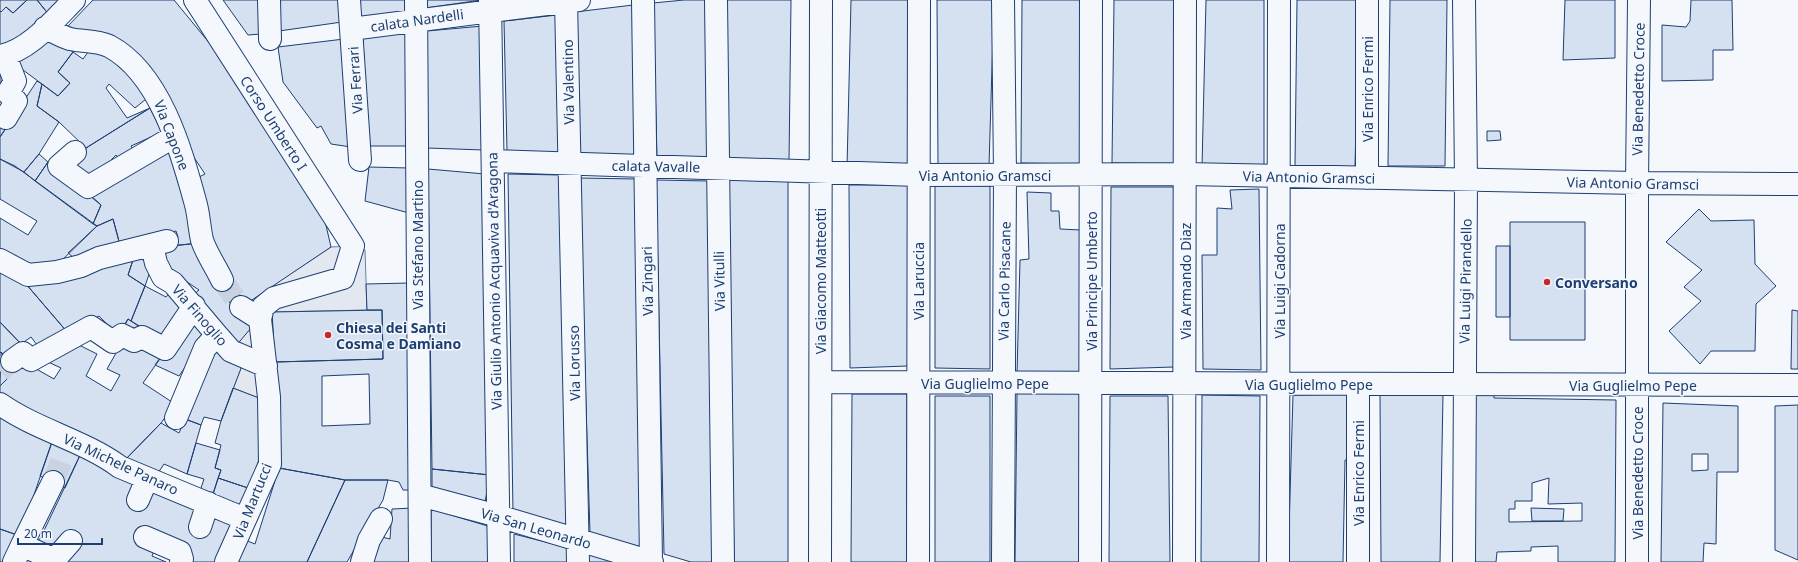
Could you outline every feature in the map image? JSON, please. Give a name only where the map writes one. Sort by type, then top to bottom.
[{"type":"street","points":[[6,118],[16,101],[8,93],[15,81],[2,56],[23,46],[45,28],[74,0]]},
{"type":"street","name":"Corso Umberto I","points":[[196,0],[353,246],[343,278],[274,298],[263,307],[260,319]]},
{"type":"street","points":[[269,0],[270,39]]},
{"type":"street","name":"Via Ferrari","points":[[349,0],[360,160]]},
{"type":"street","name":"calata Nardelli","points":[[351,29],[416,10],[570,0]]},
{"type":"street","name":"Via Valentino","points":[[569,164],[570,0]]},
{"type":"street","name":"Via Zingari","points":[[643,0],[652,562]]},
{"type":"street","name":"Via Vitulli","points":[[716,0],[723,562]]},
{"type":"street","name":"Via Giacomo Matteotti","points":[[820,562],[821,0]]},
{"type":"street","name":"Via Laruccia","points":[[918,562],[919,0]]},
{"type":"street","name":"Via Carlo Pisacane","points":[[1003,0],[1005,174],[1003,562]]},
{"type":"street","name":"Via Principe Umberto","points":[[1090,562],[1091,0]]},
{"type":"street","name":"Via Armando Diaz","points":[[1184,562],[1185,0]]},
{"type":"street","name":"Via Luigi Cadorna","points":[[1278,562],[1279,0]]},
{"type":"street","name":"Via Enrico Fermi","points":[[1367,0],[1367,178]]},
{"type":"street","name":"Via Luigi Pirandello","points":[[1464,0],[1466,180],[1464,562]]},
{"type":"street","name":"Via Benedetto Croce","points":[[1637,562],[1637,183],[1639,0]]},
{"type":"street","name":"Via Giulio Antonio Acquaviva d'Aragona","points":[[490,5],[499,562]]},
{"type":"street","name":"Via Stefano Martino","points":[[416,10],[420,562]]},
{"type":"street","name":"Via Capone","points":[[45,28],[71,39],[95,41],[110,47],[132,65],[161,102],[175,136],[195,202],[203,240],[222,280]]},
{"type":"street","points":[[75,152],[60,166],[88,187],[175,136]]},
{"type":"street","name":"calata Vavalle","points":[[493,161],[820,172]]},
{"type":"street","name":"Via Lorusso","points":[[569,164],[578,562]]},
{"type":"street","name":"Via Antonio Gramsci","points":[[820,172],[918,175],[1185,174],[1637,183],[1798,184]]},
{"type":"street","name":"Via Finoglio","points":[[0,260],[28,275],[57,272],[81,266],[99,258],[160,244],[156,264],[163,277],[173,283],[194,306],[216,335],[231,350],[266,366]]},
{"type":"street","points":[[12,361],[23,353],[31,360],[91,327],[113,342],[122,336],[134,341],[142,338],[165,349],[194,306]]},
{"type":"street","points":[[241,307],[260,319]]},
{"type":"street","name":"Via Martucci","points":[[226,562],[270,464],[269,398],[260,319]]},
{"type":"street","points":[[176,418],[205,348],[216,335]]},
{"type":"street","name":"Via Guglielmo Pepe","points":[[820,382],[1798,385]]},
{"type":"street","name":"Via Enrico Fermi","points":[[1358,384],[1358,562]]},
{"type":"street","name":"Via Michele Panaro","points":[[0,404],[69,443],[107,457],[120,467],[245,519]]},
{"type":"street","points":[[138,500],[147,479]]},
{"type":"street","points":[[53,482],[18,554],[48,557],[57,556],[70,540]]},
{"type":"street","name":"Via San Leonardo","points":[[420,495],[498,516],[652,562]]},
{"type":"street","points":[[200,527],[208,503]]},
{"type":"street","points":[[362,562],[369,540],[380,519]]},
{"type":"street","points":[[145,537],[180,552],[182,559],[181,562]]},
{"type":"shaded area","points":[[353,246],[365,250],[367,310],[272,312],[277,394],[264,400],[233,388],[243,363],[235,347],[236,310],[331,247]]},
{"type":"building","points":[[0,0],[27,0],[13,13],[6,7],[1,12],[0,11]]},
{"type":"building","points":[[27,0],[37,0],[50,16],[0,50],[0,11],[1,12],[6,7],[13,13]]},
{"type":"building","points":[[37,0],[58,0],[61,3],[50,16]]},
{"type":"building","points":[[93,0],[174,0],[211,45],[325,221],[331,247],[246,304],[227,276],[206,228],[195,179],[205,174],[189,150],[168,100],[95,36],[67,27]]},
{"type":"building","points":[[223,0],[260,0],[261,34],[248,35]]},
{"type":"building","points":[[278,0],[340,0],[342,22],[279,31]]},
{"type":"building","points":[[359,0],[407,0],[407,12],[360,19]]},
{"type":"building","points":[[425,0],[482,0],[425,8]]},
{"type":"building","points":[[684,0],[706,0],[709,157],[657,158],[653,3]]},
{"type":"building","points":[[726,0],[791,0],[789,162],[729,161]]},
{"type":"building","points":[[851,0],[911,0],[911,168],[847,168]]},
{"type":"building","points":[[937,0],[994,0],[989,166],[938,165]]},
{"type":"building","points":[[1022,0],[1084,0],[1082,164],[1021,163]]},
{"type":"building","points":[[1114,0],[1174,0],[1175,164],[1112,163]]},
{"type":"building","points":[[1206,0],[1264,0],[1264,169],[1202,167]]},
{"type":"building","points":[[1297,0],[1359,0],[1355,167],[1295,166]]},
{"type":"building","points":[[1390,0],[1447,0],[1445,166],[1388,166]]},
{"type":"building","points":[[1565,0],[1615,0],[1615,58],[1563,60]]},
{"type":"building","points":[[1691,0],[1732,0],[1733,50],[1713,50],[1713,80],[1662,81],[1662,25],[1686,27],[1690,21]]},
{"type":"building","points":[[633,5],[638,155],[578,154],[575,12]]},
{"type":"building","points":[[557,15],[560,153],[507,151],[504,21]]},
{"type":"building","points":[[483,26],[484,150],[427,148],[427,31]]},
{"type":"building","points":[[406,32],[406,146],[368,146],[363,37]]},
{"type":"building","points":[[49,35],[73,52],[58,72],[70,83],[58,96],[15,64]]},
{"type":"building","points":[[344,39],[351,147],[331,144],[321,126],[317,128],[283,82],[278,47]]},
{"type":"building","points":[[94,44],[151,95],[135,108],[109,84],[106,88],[127,118],[150,108],[86,148],[59,122],[37,106],[42,84],[58,96],[70,83],[58,72],[73,52],[83,59]]},
{"type":"building","points":[[0,71],[10,76],[0,92]]},
{"type":"building","points":[[37,81],[42,84],[37,106],[59,122],[39,154],[24,172],[0,159],[0,137]]},
{"type":"building","points":[[150,108],[162,132],[131,146],[135,153],[121,162],[116,155],[88,183],[68,167],[86,148]]},
{"type":"building","points":[[0,117],[11,121],[0,137]]},
{"type":"building","points":[[1487,131],[1500,131],[1501,140],[1487,141]]},
{"type":"building","points":[[170,149],[199,243],[171,246],[178,237],[176,231],[120,245],[113,219],[97,226],[93,224],[101,205],[88,193]]},
{"type":"building","points":[[39,154],[48,162],[35,181],[24,172]]},
{"type":"building","points":[[0,159],[15,166],[97,226],[56,266],[30,269],[0,252],[0,218],[28,235],[37,221],[0,199]]},
{"type":"building","points":[[48,162],[101,205],[93,224],[35,181]]},
{"type":"building","points":[[369,167],[409,168],[409,213],[365,201]]},
{"type":"building","points":[[428,169],[485,174],[490,475],[432,469]]},
{"type":"building","points":[[508,174],[561,175],[567,529],[513,514]]},
{"type":"building","points":[[579,178],[637,179],[643,548],[590,534]]},
{"type":"building","points":[[729,179],[788,179],[788,562],[734,562]]},
{"type":"building","points":[[656,180],[710,181],[715,562],[691,562],[664,554]]},
{"type":"building","points":[[849,185],[908,185],[908,366],[850,368]]},
{"type":"building","points":[[935,185],[990,186],[990,369],[935,368]]},
{"type":"building","points":[[1111,187],[1175,187],[1174,367],[1110,369]]},
{"type":"building","points":[[1259,189],[1261,370],[1203,369],[1202,255],[1217,255],[1217,208],[1232,209],[1230,190]]},
{"type":"building","points":[[1027,192],[1051,193],[1051,211],[1059,211],[1060,229],[1081,230],[1083,375],[1017,374],[1020,260],[1029,259]]},
{"type":"building","points":[[1699,209],[1711,221],[1754,220],[1755,264],[1776,286],[1756,304],[1755,351],[1711,351],[1700,364],[1669,331],[1701,301],[1684,287],[1702,270],[1666,242]]},
{"type":"building","points":[[113,219],[120,245],[80,263],[68,253],[97,226]]},
{"type":"building","points":[[1510,222],[1585,222],[1585,340],[1510,340]]},
{"type":"building","points":[[199,243],[216,285],[251,328],[235,347],[192,296],[199,290],[159,263],[171,246]]},
{"type":"building","points":[[1496,246],[1510,246],[1510,317],[1496,317]]},
{"type":"building","points":[[134,257],[153,263],[145,286],[128,275]]},
{"type":"building","points":[[134,257],[128,275],[145,286],[131,321],[128,319],[118,335],[99,316],[68,333],[26,284]]},
{"type":"building","points":[[0,267],[26,284],[68,333],[37,345],[31,337],[21,344],[0,322]]},
{"type":"building","points":[[227,276],[246,304],[236,310],[216,285]]},
{"type":"building","points":[[409,283],[411,490],[403,490],[399,482],[388,480],[345,480],[279,468],[275,362],[383,359],[382,310],[367,310],[366,284]],"holes":[[[369,374],[370,424],[322,426],[322,376]]]},
{"type":"building","points":[[145,286],[166,297],[170,292],[188,310],[168,343],[131,321]]},
{"type":"building","name":"Chiesa dei Santi Cosma e Damiano","points":[[382,310],[383,359],[275,362],[272,312]]},
{"type":"building","points":[[1792,310],[1798,311],[1798,369],[1791,369]]},
{"type":"building","points":[[191,314],[208,334],[179,376],[155,365]]},
{"type":"building","points":[[128,319],[131,321],[144,330],[122,331]]},
{"type":"building","points":[[0,322],[21,344],[8,359],[0,352]]},
{"type":"building","points":[[124,339],[164,353],[143,383],[175,404],[161,423],[125,460],[0,394],[0,386],[20,366],[27,370],[31,366],[54,379],[61,368],[46,361],[73,342],[97,354],[86,376],[111,391],[120,375],[107,369]]},
{"type":"building","points":[[213,348],[243,363],[221,421],[204,417],[201,425],[185,419]]},
{"type":"building","points":[[1,352],[8,359],[20,366],[0,386]]},
{"type":"building","points":[[233,388],[264,400],[263,442],[255,475],[248,488],[218,478],[221,470],[215,468],[221,445],[215,443]]},
{"type":"building","points":[[1017,392],[1082,393],[1079,562],[1015,562]]},
{"type":"building","points":[[852,394],[907,394],[907,562],[851,562]]},
{"type":"building","points":[[1353,394],[1352,460],[1345,460],[1343,562],[1288,562],[1293,395]]},
{"type":"building","points":[[1380,394],[1443,394],[1440,562],[1381,562]]},
{"type":"building","points":[[1471,394],[1494,395],[1494,398],[1616,400],[1615,562],[1558,562],[1558,546],[1531,547],[1531,551],[1497,552],[1496,562],[1471,562]],"holes":[[[1549,478],[1548,504],[1582,503],[1582,521],[1509,522],[1509,509],[1515,509],[1515,501],[1532,501],[1532,483]]]},
{"type":"building","points":[[1202,395],[1260,396],[1259,562],[1201,562]]},
{"type":"building","points":[[935,396],[990,396],[990,562],[935,562]]},
{"type":"building","points":[[1110,396],[1168,396],[1170,562],[1109,562]]},
{"type":"building","points":[[1663,403],[1738,406],[1738,472],[1717,472],[1716,544],[1704,543],[1703,562],[1661,562]],"holes":[[[1692,454],[1708,454],[1708,470],[1692,471]]]},
{"type":"building","points":[[1798,405],[1798,560],[1775,550],[1775,406]]},
{"type":"building","points":[[0,408],[53,439],[20,536],[0,529]]},
{"type":"building","points":[[185,419],[201,425],[187,474],[164,464],[158,473],[125,460],[161,423],[179,433]]},
{"type":"building","points":[[53,439],[82,451],[65,488],[40,476]]},
{"type":"building","points":[[196,443],[220,450],[215,468],[221,470],[212,497],[200,491],[204,479],[187,474]]},
{"type":"building","points":[[82,451],[149,489],[235,521],[218,562],[185,562],[156,546],[152,556],[166,562],[66,562],[59,550],[39,541]]},
{"type":"building","points":[[279,468],[345,480],[307,562],[236,562],[245,540],[255,544]]},
{"type":"building","points":[[432,469],[490,475],[485,502],[432,491]]},
{"type":"building","points":[[218,478],[248,488],[240,508],[212,497]]},
{"type":"building","points":[[345,480],[388,480],[383,500],[347,562],[307,562]]},
{"type":"building","points":[[413,508],[413,562],[367,562],[374,535],[390,539],[392,509]]},
{"type":"building","points":[[1531,508],[1564,509],[1563,521],[1532,521]]},
{"type":"building","points":[[431,509],[491,527],[492,562],[431,562]]},
{"type":"building","points":[[0,529],[20,536],[9,562],[0,562]]},
{"type":"building","points":[[514,534],[569,548],[569,562],[514,562]]},
{"type":"building","points":[[588,554],[619,562],[588,562]]},
{"type":"tunnel","points":[[222,280],[241,307]]},
{"type":"tunnel","points":[[0,371],[12,361]]},
{"type":"tunnel","points":[[53,482],[68,445]]},
{"type":"place","name":"Conversano","points":[[1547,282]]},
{"type":"place","name":"Chiesa dei Santi Cosma e Damiano","points":[[328,335]]}]
